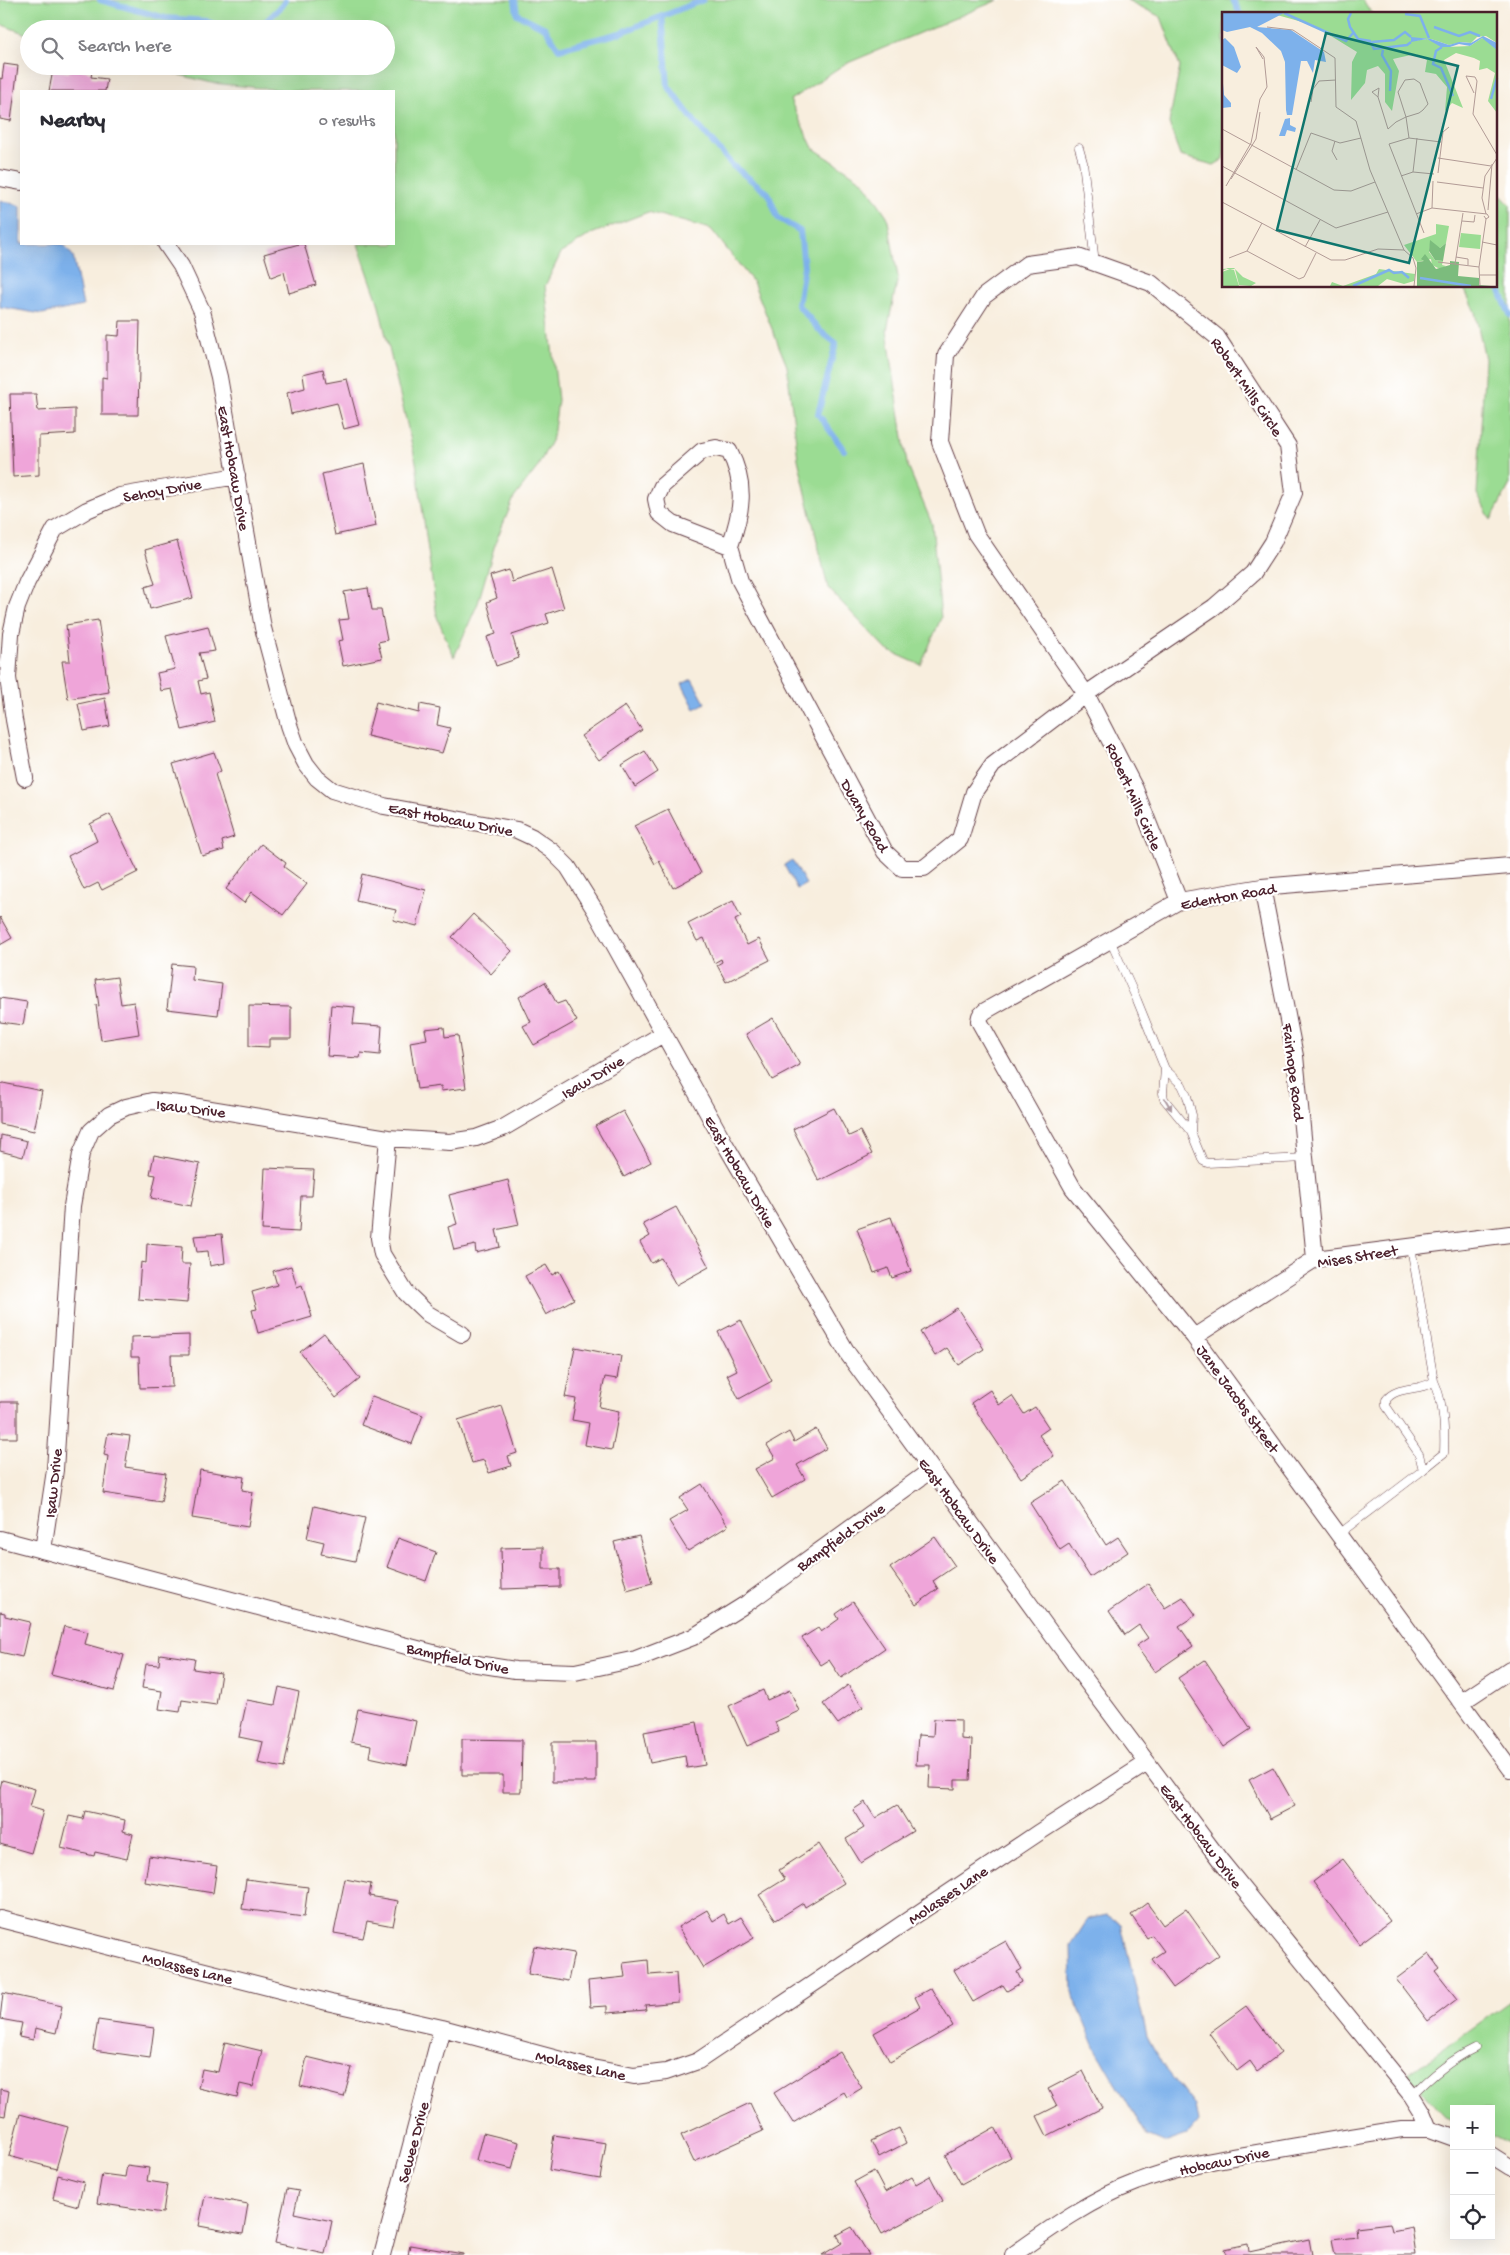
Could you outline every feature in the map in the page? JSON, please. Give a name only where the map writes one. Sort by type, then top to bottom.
[{"type":"street","points":[[0,178],[20,182]]},
{"type":"street","name":"East Hobcaw Drive","points":[[167,245],[181,266],[202,311],[219,377],[263,628],[289,725],[296,745],[306,764],[317,778],[332,790],[384,806],[518,830],[552,851],[568,868],[595,910],[663,1034],[848,1354],[931,1470],[1220,1860],[1412,2096],[1422,2112],[1428,2129]]},
{"type":"street","name":"Robert Mills Circle","points":[[1086,694],[1214,607],[1253,573],[1273,542],[1294,493],[1288,446],[1217,337],[1151,283],[1078,257],[1027,264],[984,296],[946,355],[940,442],[976,534],[1086,694],[1135,789],[1179,901]]},
{"type":"street","points":[[716,448],[729,451],[738,468],[741,493],[740,518],[730,546],[673,524],[660,512],[656,499],[662,486],[702,451],[716,448]]},
{"type":"street","name":"Sehoy Drive","points":[[25,778],[8,678],[11,634],[17,607],[27,582],[55,529],[88,510],[120,496],[237,476]]},
{"type":"street","name":"Duany Road","points":[[730,546],[740,582],[749,599],[885,852],[902,868],[924,868],[960,839],[974,792],[993,765],[1086,694]]},
{"type":"street","name":"Edenton Road","points":[[979,1021],[980,1016],[985,1011],[1179,901],[1262,886],[1510,866]]},
{"type":"street","name":"Fairhope Road","points":[[1262,886],[1295,1056],[1315,1259]]},
{"type":"street","name":"Jane Jacobs Street","points":[[979,1021],[1073,1188],[1194,1337],[1510,1769]]},
{"type":"street","name":"Isaw Drive","points":[[43,1550],[54,1470],[72,1206],[81,1154],[91,1131],[109,1115],[126,1107],[152,1101],[388,1138],[450,1142],[476,1138],[504,1128],[663,1034]]},
{"type":"street","points":[[388,1138],[379,1238],[382,1254],[406,1293],[428,1314],[462,1334]]},
{"type":"street","name":"Mises Street","points":[[1194,1337],[1315,1259],[1510,1234]]},
{"type":"street","name":"Bampfield Drive","points":[[0,1539],[471,1663],[515,1670],[575,1672],[636,1659],[693,1637],[746,1604],[931,1470]]},
{"type":"street","points":[[1462,1702],[1510,1670]]},
{"type":"street","name":"Molasses Lane","points":[[0,1919],[331,2003],[442,2028],[587,2067],[634,2076],[666,2072],[698,2061],[1038,1833],[1147,1763]]},
{"type":"street","name":"Sewee Drive","points":[[382,2255],[442,2028]]},
{"type":"street","name":"Hobcaw Drive","points":[[1013,2255],[1070,2215],[1137,2181],[1233,2157],[1402,2129],[1428,2129],[1450,2137]]},
{"type":"street","points":[[1495,2158],[1510,2167]]},
{"type":"lane","points":[[1079,148],[1084,170],[1095,263]]},
{"type":"lane","points":[[1110,940],[1138,1000],[1165,1069],[1182,1085],[1187,1096],[1192,1115],[1191,1132]]},
{"type":"lane","points":[[1165,1069],[1164,1099],[1191,1132],[1203,1161],[1207,1163],[1305,1158]]},
{"type":"lane","points":[[1339,1534],[1444,1453],[1441,1406],[1434,1381],[1411,1247]]},
{"type":"lane","points":[[1423,1470],[1419,1454],[1390,1413],[1386,1406],[1386,1400],[1393,1394],[1426,1386],[1434,1381]]},
{"type":"lane","points":[[1412,2096],[1430,2077],[1475,2048]]},
{"type":"green space","points":[[0,0],[998,0],[843,65],[790,100],[813,148],[864,182],[887,216],[898,277],[887,330],[907,464],[932,524],[941,618],[921,665],[887,650],[828,588],[798,459],[787,366],[753,282],[711,229],[648,212],[591,234],[561,253],[545,286],[558,400],[553,437],[537,468],[514,498],[496,541],[478,603],[454,657],[437,617],[416,462],[378,302],[358,245],[395,245],[395,90],[282,90],[212,83],[180,75],[395,75],[395,20],[20,20],[20,32],[0,24]]},
{"type":"green space","points":[[1127,0],[1363,0],[1371,12],[1222,12],[1222,160],[1214,165],[1180,156],[1169,123],[1180,67],[1161,17]]},
{"type":"green space","points":[[1498,192],[1510,205],[1510,484],[1491,520],[1477,494],[1485,359],[1475,312],[1464,288],[1498,288]]},
{"type":"green space","points":[[1510,2001],[1510,2145],[1495,2137],[1495,2105],[1450,2105],[1450,2118],[1446,2117],[1407,2075]]},
{"type":"water","points":[[0,200],[20,206],[20,245],[64,245],[73,256],[83,306],[42,314],[0,307]]},
{"type":"water","points":[[692,679],[705,703],[695,709],[682,684]]},
{"type":"water","points":[[792,860],[806,884],[797,889],[784,865]]},
{"type":"water","points":[[1107,1915],[1121,1924],[1147,2036],[1162,2064],[1195,2106],[1198,2122],[1187,2135],[1164,2143],[1147,2136],[1095,2047],[1072,1992],[1071,1945],[1088,1919]]},
{"type":"building","points":[[4,64],[18,66],[11,121],[0,119],[0,78],[2,79]]},
{"type":"building","points":[[52,75],[91,75],[91,77],[107,79],[105,90],[49,90]]},
{"type":"building","points":[[296,245],[304,245],[316,285],[289,293],[284,272],[271,277],[264,254]]},
{"type":"building","points":[[120,321],[140,321],[138,415],[102,415],[102,377],[107,378],[107,335],[119,336]]},
{"type":"building","points":[[323,369],[326,383],[347,379],[359,425],[344,429],[337,403],[291,414],[287,393],[305,388],[303,374]]},
{"type":"building","points":[[10,394],[36,394],[38,411],[75,409],[75,434],[39,436],[39,475],[13,477]]},
{"type":"building","points":[[364,464],[376,526],[335,535],[322,474]]},
{"type":"building","points":[[177,541],[193,598],[150,609],[145,587],[155,584],[145,550]]},
{"type":"building","points":[[552,569],[564,608],[546,614],[549,623],[512,635],[519,658],[496,666],[487,637],[496,634],[487,602],[497,598],[490,576],[509,570],[512,582]]},
{"type":"building","points":[[368,588],[372,610],[381,610],[387,640],[378,642],[382,658],[343,666],[338,641],[343,640],[339,620],[349,619],[344,592]]},
{"type":"building","points":[[98,620],[109,692],[68,699],[62,661],[70,661],[66,625]]},
{"type":"building","points":[[208,626],[215,651],[199,653],[206,679],[198,681],[201,694],[209,692],[215,722],[182,730],[172,689],[161,691],[157,673],[175,669],[166,636]]},
{"type":"building","points":[[105,698],[110,726],[84,731],[78,704]]},
{"type":"building","points":[[376,702],[419,713],[420,704],[440,708],[437,725],[450,728],[442,753],[367,736]]},
{"type":"building","points":[[625,706],[642,730],[599,760],[581,736]]},
{"type":"building","points":[[645,751],[658,772],[635,787],[622,765]]},
{"type":"building","points":[[214,752],[221,771],[215,774],[234,837],[222,841],[224,850],[202,856],[173,764]]},
{"type":"building","points":[[668,809],[701,873],[673,888],[659,861],[655,864],[634,826]]},
{"type":"building","points":[[110,814],[138,872],[102,890],[98,883],[84,890],[68,856],[97,841],[90,824]]},
{"type":"building","points":[[261,844],[286,863],[284,867],[307,884],[283,915],[252,892],[244,903],[226,889]]},
{"type":"building","points":[[362,874],[426,890],[417,926],[393,920],[396,910],[356,901]]},
{"type":"building","points":[[733,901],[741,917],[735,920],[747,945],[759,939],[770,960],[726,982],[717,965],[722,962],[721,959],[714,963],[704,938],[697,941],[688,924]]},
{"type":"building","points":[[473,914],[512,951],[491,974],[452,937]]},
{"type":"building","points":[[0,917],[12,938],[0,945]]},
{"type":"building","points":[[172,964],[193,966],[192,980],[222,984],[218,1015],[167,1009]]},
{"type":"building","points":[[117,977],[121,1004],[134,1002],[139,1034],[101,1040],[95,980]]},
{"type":"building","points":[[545,982],[557,1004],[565,1001],[577,1021],[534,1045],[523,1026],[531,1022],[519,997]]},
{"type":"building","points":[[0,998],[27,1002],[23,1025],[0,1022]]},
{"type":"building","points":[[331,1005],[355,1007],[353,1024],[382,1026],[380,1055],[361,1053],[360,1058],[327,1056]]},
{"type":"building","points":[[249,1006],[291,1007],[291,1039],[269,1039],[269,1047],[249,1046]]},
{"type":"building","points":[[773,1018],[800,1065],[772,1080],[746,1034]]},
{"type":"building","points":[[444,1027],[445,1037],[458,1035],[466,1088],[441,1091],[441,1086],[417,1089],[410,1042],[427,1039],[425,1029]]},
{"type":"building","points":[[0,1084],[42,1091],[34,1131],[0,1124]]},
{"type":"building","points":[[834,1108],[849,1136],[860,1131],[872,1154],[819,1181],[793,1129]]},
{"type":"building","points":[[623,1111],[651,1162],[624,1177],[595,1126]]},
{"type":"building","points":[[1,1135],[27,1141],[23,1157],[0,1151]]},
{"type":"building","points":[[154,1155],[200,1164],[191,1206],[151,1198],[156,1175],[150,1174]]},
{"type":"building","points":[[265,1168],[314,1170],[312,1196],[301,1196],[299,1232],[262,1230]]},
{"type":"building","points":[[508,1180],[519,1225],[496,1230],[500,1247],[476,1253],[475,1245],[454,1250],[448,1227],[457,1224],[449,1195]]},
{"type":"building","points":[[676,1207],[709,1267],[676,1285],[661,1258],[651,1263],[640,1242],[650,1236],[643,1224]]},
{"type":"building","points":[[891,1217],[911,1271],[892,1278],[888,1268],[874,1273],[857,1229]]},
{"type":"building","points":[[222,1234],[225,1263],[210,1266],[208,1251],[197,1252],[194,1236]]},
{"type":"building","points":[[147,1244],[182,1247],[181,1264],[190,1264],[187,1303],[138,1299],[141,1262],[146,1263]]},
{"type":"building","points":[[546,1265],[552,1275],[559,1271],[574,1299],[546,1315],[525,1276]]},
{"type":"building","points":[[291,1266],[297,1287],[302,1285],[312,1317],[258,1333],[252,1310],[257,1309],[252,1292],[277,1285],[273,1271]]},
{"type":"building","points":[[957,1308],[984,1349],[959,1365],[947,1348],[935,1356],[920,1332]]},
{"type":"building","points":[[741,1320],[772,1381],[739,1399],[727,1375],[737,1370],[718,1332]]},
{"type":"building","points":[[324,1333],[360,1379],[336,1398],[300,1352]]},
{"type":"building","points":[[189,1335],[189,1355],[171,1355],[172,1387],[140,1388],[139,1357],[131,1357],[131,1337]]},
{"type":"building","points":[[575,1347],[621,1356],[617,1379],[605,1377],[599,1407],[619,1411],[612,1450],[585,1445],[589,1423],[572,1420],[576,1399],[565,1397]]},
{"type":"building","points":[[990,1390],[999,1405],[1012,1396],[1024,1414],[1035,1407],[1049,1428],[1039,1435],[1054,1456],[1021,1478],[971,1403]]},
{"type":"building","points":[[372,1396],[423,1415],[412,1444],[361,1425]]},
{"type":"building","points":[[0,1402],[17,1402],[17,1438],[0,1438]]},
{"type":"building","points":[[502,1406],[517,1453],[508,1456],[511,1466],[489,1473],[484,1460],[472,1463],[458,1420]]},
{"type":"building","points":[[816,1429],[827,1448],[797,1465],[805,1479],[772,1498],[755,1469],[775,1458],[767,1445],[789,1432],[794,1442]]},
{"type":"building","points":[[108,1433],[130,1436],[125,1467],[166,1473],[161,1502],[103,1493],[108,1456],[104,1455]]},
{"type":"building","points":[[200,1470],[244,1477],[242,1490],[253,1492],[248,1527],[192,1518]]},
{"type":"building","points":[[1065,1481],[1106,1545],[1118,1537],[1128,1552],[1090,1577],[1069,1544],[1060,1550],[1030,1503]]},
{"type":"building","points":[[702,1484],[728,1526],[688,1551],[669,1521],[688,1510],[680,1498]]},
{"type":"building","points":[[314,1506],[365,1518],[355,1561],[321,1554],[324,1542],[307,1538]]},
{"type":"building","points":[[639,1536],[652,1583],[627,1590],[614,1542]]},
{"type":"building","points":[[935,1537],[955,1566],[933,1581],[938,1589],[916,1605],[890,1568]]},
{"type":"building","points":[[398,1538],[436,1552],[426,1581],[387,1567]]},
{"type":"building","points":[[543,1547],[543,1569],[560,1569],[560,1587],[502,1589],[501,1548]]},
{"type":"building","points":[[1148,1584],[1165,1608],[1183,1597],[1196,1615],[1179,1626],[1193,1646],[1155,1672],[1136,1646],[1148,1638],[1139,1625],[1125,1635],[1109,1611]]},
{"type":"building","points":[[853,1602],[885,1648],[841,1678],[829,1660],[821,1665],[802,1638],[818,1628],[821,1632],[839,1619],[836,1614]]},
{"type":"building","points":[[0,1612],[5,1613],[5,1616],[30,1622],[22,1657],[0,1652]]},
{"type":"building","points":[[64,1626],[88,1632],[85,1644],[124,1655],[114,1691],[51,1675]]},
{"type":"building","points":[[160,1654],[195,1659],[193,1669],[221,1673],[216,1705],[182,1700],[180,1712],[159,1709],[162,1691],[142,1688],[146,1664],[159,1665]]},
{"type":"building","points":[[1205,1660],[1251,1729],[1224,1747],[1178,1678]]},
{"type":"building","points":[[848,1685],[863,1707],[838,1724],[823,1704]]},
{"type":"building","points":[[279,1687],[299,1692],[284,1768],[258,1763],[263,1742],[239,1737],[247,1700],[275,1705]]},
{"type":"building","points":[[763,1690],[767,1700],[790,1690],[799,1711],[775,1722],[779,1732],[747,1746],[729,1706]]},
{"type":"building","points":[[358,1709],[416,1721],[407,1765],[369,1757],[371,1746],[351,1742]]},
{"type":"building","points":[[934,1719],[961,1720],[961,1739],[972,1740],[970,1780],[955,1780],[955,1789],[929,1788],[930,1765],[916,1765],[918,1735],[933,1736]]},
{"type":"building","points":[[697,1722],[705,1765],[687,1768],[685,1756],[650,1763],[644,1732]]},
{"type":"building","points":[[462,1739],[522,1740],[521,1792],[503,1792],[503,1775],[462,1775]]},
{"type":"building","points":[[552,1742],[596,1742],[596,1782],[552,1782]]},
{"type":"building","points":[[1273,1767],[1295,1806],[1270,1819],[1249,1780]]},
{"type":"building","points":[[2,1780],[35,1789],[30,1807],[43,1811],[31,1853],[0,1844],[0,1789]]},
{"type":"building","points":[[865,1802],[875,1818],[897,1805],[913,1831],[861,1863],[846,1839],[864,1828],[853,1810]]},
{"type":"building","points":[[85,1811],[125,1820],[123,1831],[133,1834],[127,1859],[95,1852],[94,1856],[61,1848],[69,1816],[83,1819]]},
{"type":"building","points":[[819,1844],[844,1883],[805,1907],[803,1903],[776,1920],[759,1895],[785,1879],[779,1870]]},
{"type":"building","points":[[149,1856],[217,1866],[213,1893],[145,1882]]},
{"type":"building","points":[[1343,1859],[1390,1921],[1359,1944],[1313,1882]]},
{"type":"building","points":[[246,1879],[308,1887],[304,1917],[242,1909]]},
{"type":"building","points":[[345,1879],[371,1884],[369,1896],[398,1901],[393,1926],[367,1921],[363,1938],[334,1933]]},
{"type":"building","points":[[1147,1903],[1163,1925],[1186,1909],[1219,1955],[1173,1988],[1152,1959],[1164,1951],[1152,1935],[1147,1938],[1131,1915]]},
{"type":"building","points":[[707,1910],[713,1921],[724,1914],[729,1924],[741,1917],[754,1938],[703,1968],[678,1927]]},
{"type":"building","points":[[1006,1941],[1022,1969],[1017,1972],[1022,1982],[1007,1991],[1003,1985],[973,2002],[954,1970]]},
{"type":"building","points":[[534,1946],[574,1953],[568,1981],[528,1974]]},
{"type":"building","points":[[1429,1954],[1439,1968],[1435,1971],[1457,1999],[1428,2021],[1396,1979]]},
{"type":"building","points":[[648,1960],[649,1975],[676,1973],[678,2002],[645,2005],[646,2010],[607,2013],[607,2006],[590,2007],[588,1981],[625,1977],[623,1963]]},
{"type":"building","points":[[931,1988],[953,2026],[890,2062],[874,2033],[920,2007],[915,1997]]},
{"type":"building","points":[[3,1993],[62,2006],[56,2033],[35,2028],[33,2040],[19,2037],[22,2023],[0,2019]]},
{"type":"building","points":[[1246,2006],[1281,2053],[1257,2071],[1250,2061],[1237,2071],[1209,2033]]},
{"type":"building","points":[[98,2020],[154,2028],[150,2058],[93,2050]]},
{"type":"building","points":[[225,2042],[262,2051],[253,2087],[240,2084],[237,2097],[198,2088],[202,2069],[218,2072]]},
{"type":"building","points":[[840,2052],[862,2088],[847,2097],[844,2092],[793,2123],[774,2093]]},
{"type":"building","points":[[307,2057],[352,2068],[344,2097],[300,2086]]},
{"type":"building","points":[[1083,2071],[1102,2108],[1047,2136],[1037,2116],[1057,2106],[1048,2089]]},
{"type":"building","points":[[0,2089],[9,2091],[5,2116],[0,2115]]},
{"type":"building","points":[[750,2103],[763,2131],[694,2162],[681,2135]]},
{"type":"building","points":[[20,2114],[68,2127],[56,2169],[9,2156]]},
{"type":"building","points":[[995,2127],[1011,2157],[961,2184],[945,2155]]},
{"type":"building","points":[[899,2128],[906,2143],[879,2157],[871,2141]]},
{"type":"building","points":[[483,2133],[519,2142],[512,2169],[476,2160]]},
{"type":"building","points":[[554,2135],[606,2143],[600,2179],[549,2170]]},
{"type":"building","points":[[127,2165],[149,2168],[147,2181],[167,2184],[163,2213],[97,2203],[102,2174],[125,2177]]},
{"type":"building","points":[[874,2171],[885,2192],[912,2177],[916,2184],[930,2176],[943,2201],[882,2234],[854,2182]]},
{"type":"building","points":[[58,2175],[84,2182],[78,2206],[53,2199]]},
{"type":"building","points":[[287,2189],[299,2191],[294,2213],[332,2221],[325,2254],[275,2243]]},
{"type":"building","points":[[205,2196],[248,2204],[243,2234],[199,2226]]},
{"type":"building","points":[[1390,2223],[1392,2231],[1412,2227],[1416,2255],[1335,2255],[1332,2239],[1357,2236],[1356,2227]]},
{"type":"building","points":[[852,2227],[869,2255],[822,2255],[842,2243],[837,2235]]},
{"type":"building","points":[[1309,2239],[1312,2255],[1226,2255],[1224,2249],[1248,2244],[1249,2252]]},
{"type":"building","points":[[410,2245],[463,2254],[463,2255],[408,2255]]},
{"type":"waterway","points":[[100,0],[165,18],[192,20]]},
{"type":"waterway","points":[[267,20],[283,5],[285,0]]},
{"type":"waterway","points":[[515,0],[517,14],[545,28],[559,49],[620,33],[703,0]]},
{"type":"waterway","points":[[1233,0],[1239,12]]},
{"type":"waterway","points":[[662,15],[668,86],[694,121],[733,166],[768,193],[778,218],[800,231],[804,266],[798,305],[820,331],[836,343],[818,414],[844,450]]},
{"type":"waterway","points":[[1498,286],[1510,315]]}]
